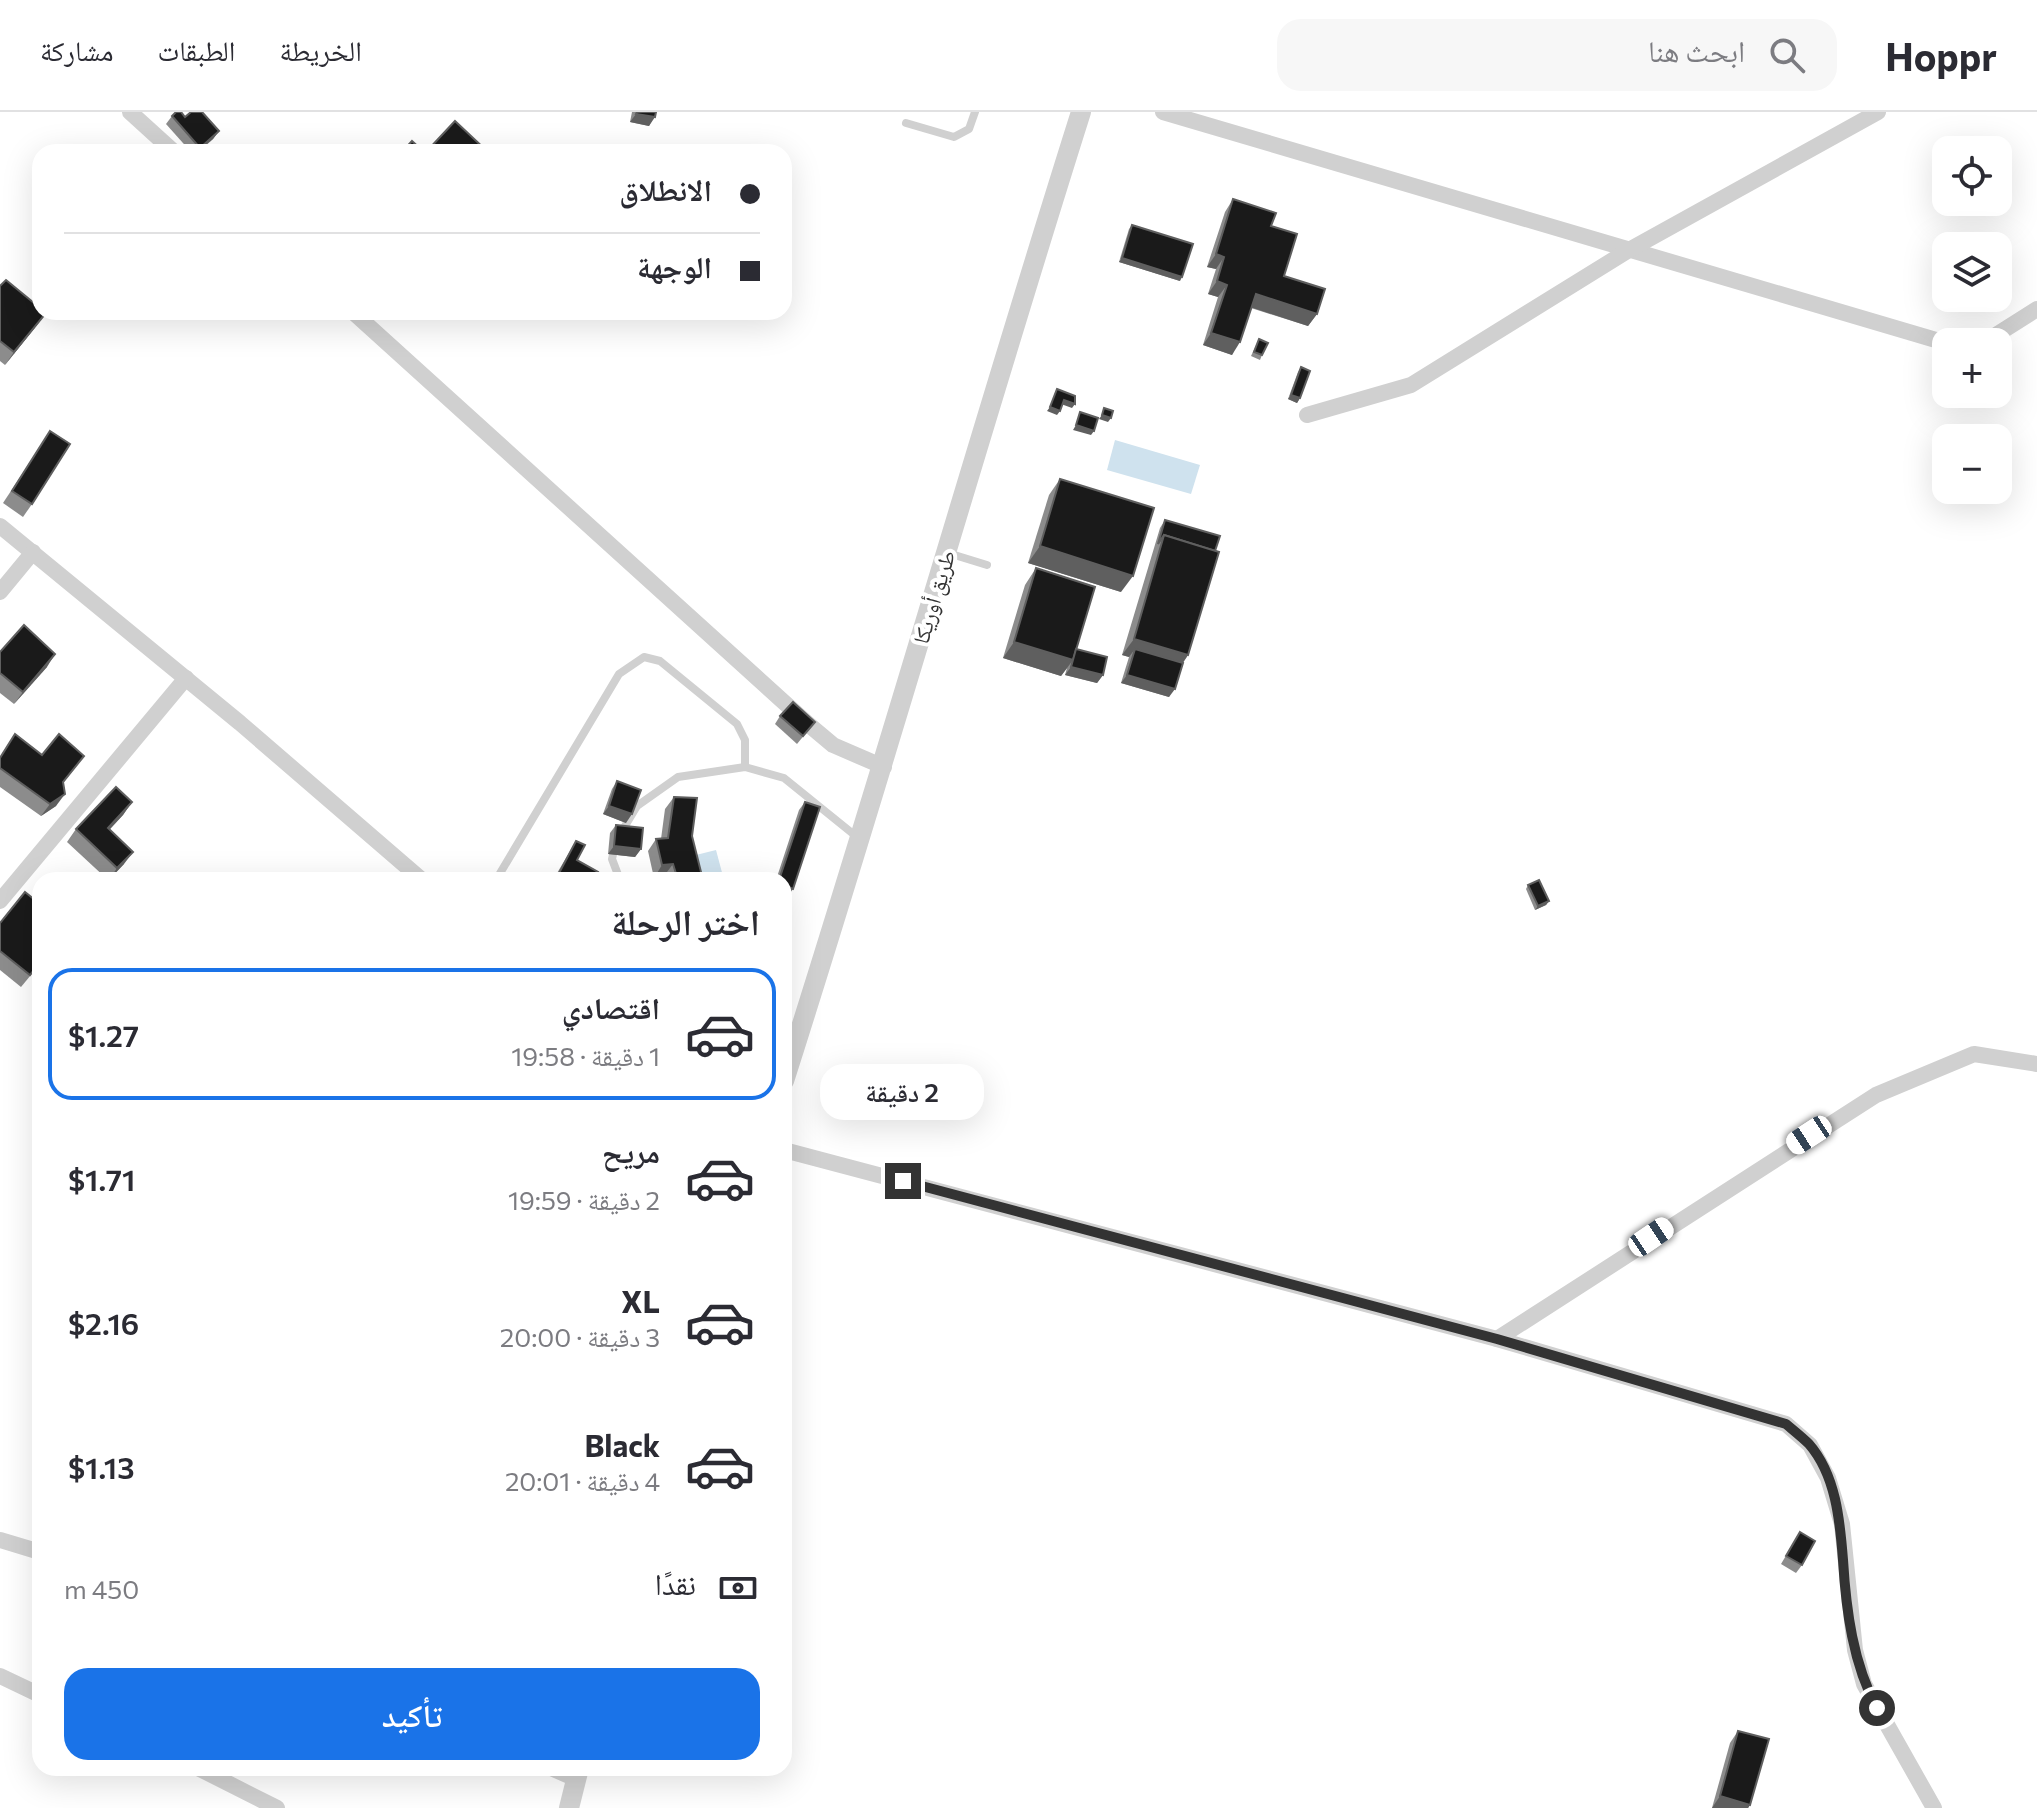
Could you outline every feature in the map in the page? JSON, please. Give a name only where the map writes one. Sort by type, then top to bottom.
[{"type":"street","points":[[130,112],[165,144]]},
{"type":"street","name":"طريق أوريكا","points":[[792,1056],[884,767],[1081,112]]},
{"type":"street","points":[[1163,112],[1932,339]]},
{"type":"street","points":[[1307,415],[1411,385],[1629,250],[1878,112]]},
{"type":"street","points":[[2007,328],[2037,309]]},
{"type":"street","points":[[362,320],[808,724],[833,745],[884,767]]},
{"type":"street","points":[[0,526],[186,678],[413,872]]},
{"type":"street","points":[[0,592],[33,552]]},
{"type":"street","points":[[0,901],[186,678]]},
{"type":"street","points":[[1497,1339],[1677,1220],[1876,1095],[1974,1054],[2037,1064]]},
{"type":"street","points":[[792,1152],[1497,1339],[1786,1424],[1810,1445],[1828,1478],[1842,1524],[1843,1560],[1861,1675],[1934,1808]]},
{"type":"street","points":[[0,1540],[32,1550]]},
{"type":"street","points":[[0,1676],[32,1691]]},
{"type":"street","points":[[214,1776],[277,1808]]},
{"type":"street","points":[[569,1808],[577,1776]]},
{"type":"lane","points":[[906,123],[954,137],[969,129],[975,112]]},
{"type":"lane","points":[[947,553],[987,565]]},
{"type":"lane","points":[[501,872],[619,674],[644,657],[660,661],[737,724],[745,740],[745,767]]},
{"type":"lane","points":[[617,872],[612,859],[616,841],[637,806],[678,777],[745,767],[784,778],[861,840]]},
{"type":"water","points":[[1115,440],[1200,465],[1191,494],[1107,470]]},
{"type":"water","points":[[716,850],[722,872],[696,872],[692,856]]},
{"type":"building","points":[[176,112],[181,112],[185,117],[191,112],[202,112],[219,131],[204,144],[196,144],[172,116]]},
{"type":"building","points":[[637,112],[656,112],[655,117]]},
{"type":"building","points":[[455,121],[479,144],[433,144]]},
{"type":"building","points":[[1233,199],[1276,213],[1271,226],[1297,234],[1284,276],[1325,289],[1317,314],[1256,294],[1240,342],[1211,333],[1227,285],[1217,281],[1224,257],[1216,254]]},
{"type":"building","points":[[1132,225],[1193,244],[1182,277],[1122,258]]},
{"type":"building","points":[[6,280],[32,301],[32,320],[40,320],[14,352],[0,341],[0,286]]},
{"type":"building","points":[[1259,339],[1268,343],[1262,355],[1254,352]]},
{"type":"building","points":[[1301,367],[1310,371],[1300,398],[1291,395]]},
{"type":"building","points":[[1057,389],[1075,396],[1075,404],[1064,400],[1060,411],[1050,407]]},
{"type":"building","points":[[1104,408],[1113,411],[1111,418],[1102,415]]},
{"type":"building","points":[[1080,412],[1098,418],[1094,431],[1076,425]]},
{"type":"building","points":[[50,431],[70,444],[32,504],[12,491]]},
{"type":"building","points":[[1060,479],[1154,508],[1133,576],[1040,546]]},
{"type":"building","points":[[1165,520],[1220,536],[1215,551],[1164,535],[1158,544]]},
{"type":"building","points":[[1164,535],[1219,552],[1188,655],[1134,639]]},
{"type":"building","points":[[1036,568],[1095,587],[1073,660],[1014,642]]},
{"type":"building","points":[[24,625],[55,654],[23,692],[0,673],[0,652]]},
{"type":"building","points":[[1076,649],[1107,657],[1103,675],[1071,667]]},
{"type":"building","points":[[1135,649],[1183,663],[1175,689],[1127,675]]},
{"type":"building","points":[[793,702],[815,722],[803,736],[780,716]]},
{"type":"building","points":[[15,734],[42,755],[59,734],[84,756],[63,782],[65,794],[50,804],[0,768],[0,758]]},
{"type":"building","points":[[617,781],[641,790],[632,814],[609,806]]},
{"type":"building","points":[[116,787],[132,802],[108,828],[133,852],[117,868],[76,829]]},
{"type":"building","points":[[674,797],[697,798],[692,836],[701,872],[676,872],[673,864],[662,865],[656,839],[668,838]]},
{"type":"building","points":[[805,802],[820,807],[793,889],[792,872],[782,872]]},
{"type":"building","points":[[616,825],[643,828],[641,849],[614,846]]},
{"type":"building","points":[[576,841],[585,845],[577,860],[598,872],[560,872]]},
{"type":"building","points":[[1539,880],[1549,901],[1538,906],[1528,885]]},
{"type":"building","points":[[25,892],[32,898],[30,975],[0,951],[0,923]]},
{"type":"building","points":[[1800,1532],[1815,1541],[1802,1565],[1786,1556]]},
{"type":"building","points":[[1738,1731],[1769,1739],[1750,1805],[1720,1796]]},
{"type":"route","points":[[903,1181],[1497,1339],[1786,1424],[1810,1445],[1828,1478],[1842,1524],[1843,1560],[1858,1666],[1877,1708]]}]
